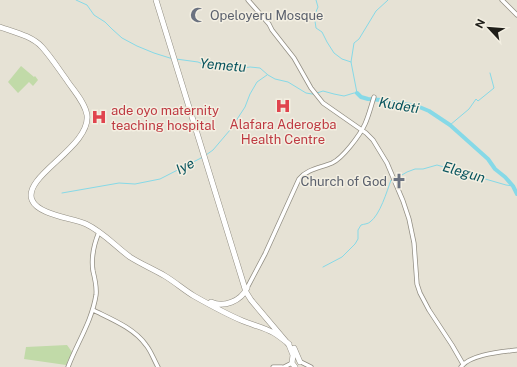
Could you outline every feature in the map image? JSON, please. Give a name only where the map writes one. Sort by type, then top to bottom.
[{"type":"highway","points":[[157,0],[247,290],[282,331],[301,364]]},
{"type":"highway","points":[[0,26],[30,36],[41,43],[85,103],[89,114],[89,125],[83,138],[35,184],[31,193],[34,204],[42,210],[79,221],[94,228],[125,253],[166,273],[199,297],[244,321],[273,332],[290,344],[293,352],[293,364]]},
{"type":"highway","points":[[62,158],[43,177],[34,193],[35,200],[48,210],[80,219],[97,226],[136,259]]},
{"type":"highway","points":[[199,297],[215,304],[224,304],[238,299],[247,290]]},
{"type":"highway","points":[[293,364],[296,359],[301,364]]},
{"type":"street","points":[[248,0],[269,24],[294,58],[311,88],[322,103],[362,129],[373,140],[387,163],[409,219],[414,243],[416,278],[420,293],[462,366],[467,360],[477,357],[517,350]]},
{"type":"street","points":[[502,0],[517,15]]},
{"type":"street","points":[[247,290],[299,179],[305,173],[338,160],[362,129],[373,100]]},
{"type":"street","points":[[68,367],[93,310],[97,289],[92,263],[94,247],[99,232]]},
{"type":"street","points":[[93,310],[122,325],[142,340],[150,351],[158,367]]},
{"type":"street","points":[[273,367],[283,367],[293,364]]},
{"type":"street","points":[[301,364],[311,367]]},
{"type":"green space","points":[[21,66],[38,80],[33,86],[29,82],[18,93],[8,82]]},
{"type":"green space","points":[[67,345],[72,352],[66,365],[24,359],[26,347]]},
{"type":"waterway","name":"Yemetu","points":[[76,0],[87,5],[94,15],[105,22],[122,38],[137,46],[173,59]]},
{"type":"waterway","name":"Kudeti","points":[[316,0],[318,7],[315,14],[316,28],[322,32],[334,53],[342,59],[351,62]]},
{"type":"waterway","name":"Kudeti","points":[[317,93],[323,91],[344,96],[357,93],[351,62],[354,43],[359,39],[376,11],[388,0]]},
{"type":"waterway","name":"Yemetu","points":[[176,59],[198,62],[210,67],[222,69],[250,67],[260,68],[275,79],[288,82],[306,93],[314,94]]},
{"type":"waterway","points":[[450,125],[469,109],[476,99],[478,101],[494,88],[490,73]]},
{"type":"waterway","name":"Iye","points":[[206,155],[213,150],[230,130],[245,107],[257,82],[267,75]]},
{"type":"waterway","name":"Kudeti","points":[[357,93],[361,97],[368,99],[417,106],[429,111],[450,125],[488,159],[495,169],[513,186],[517,194]]},
{"type":"waterway","name":"Iye","points":[[62,193],[119,183],[135,184],[160,179],[203,157]]},
{"type":"waterway","name":"Elegun","points":[[395,179],[415,169],[423,169],[437,165],[513,186]]},
{"type":"waterway","name":"Elegun","points":[[323,267],[342,257],[355,244],[358,239],[358,230],[361,225],[369,223],[374,219],[392,180]]},
{"type":"place","name":"Opeloyeru Mosque","points":[[198,15]]},
{"type":"place","name":"Alafara Aderogba Health Centre","points":[[283,106]]},
{"type":"place","name":"ade oyo maternity teaching hospital","points":[[99,117]]},
{"type":"place","name":"Church of God","points":[[399,181]]}]
